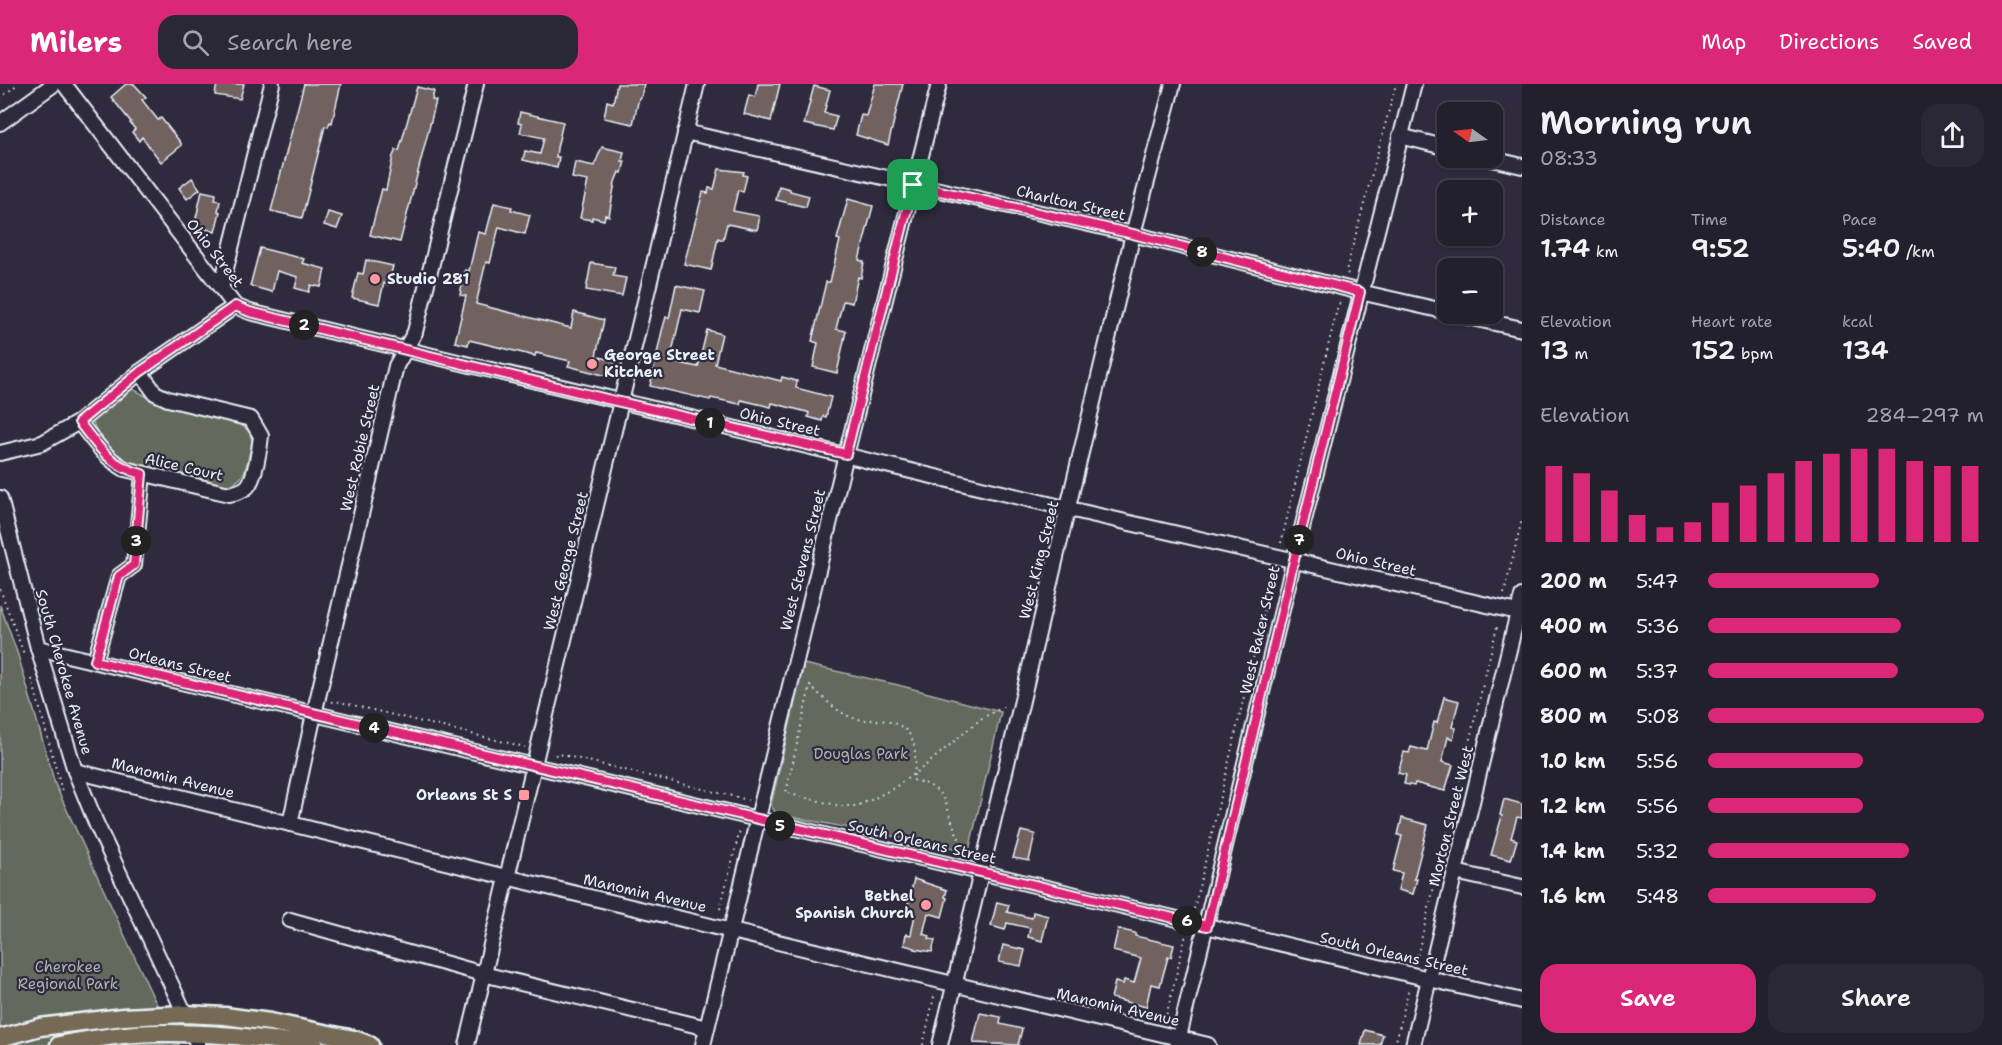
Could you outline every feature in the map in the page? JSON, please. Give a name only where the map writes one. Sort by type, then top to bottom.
[{"type":"main road","points":[[0,1038],[40,1027],[123,1017],[184,1014],[225,1016],[270,1022],[354,1039],[370,1045]]},
{"type":"main road","points":[[59,1045],[99,1038],[158,1033],[195,1040],[315,1045]]},
{"type":"street","points":[[0,123],[54,84]]},
{"type":"street","name":"Ohio Street","points":[[64,84],[235,306],[250,312],[1069,509],[1520,612]]},
{"type":"street","points":[[221,288],[272,84]]},
{"type":"street","name":"West Robie Street","points":[[290,824],[396,366],[415,332],[476,84]]},
{"type":"street","name":"West George Street","points":[[467,1045],[697,84]]},
{"type":"street","name":"West Stevens Street","points":[[703,1045],[846,454],[939,84]]},
{"type":"street","name":"West King Street","points":[[940,1045],[1133,234],[1173,84]]},
{"type":"street","name":"West Baker Street","points":[[1178,1042],[1360,292],[1414,84]]},
{"type":"street","name":"Charlton Street","points":[[686,132],[1133,234],[1437,310]]},
{"type":"street","points":[[1400,136],[1437,145]]},
{"type":"street","points":[[1503,162],[1522,166]]},
{"type":"street","points":[[0,453],[42,443],[79,422],[140,372],[235,306]]},
{"type":"street","points":[[1499,324],[1522,329]]},
{"type":"street","name":"Alice Court","points":[[79,422],[97,446],[113,462],[125,469],[229,494],[239,492],[249,486],[261,436],[251,419],[168,399],[155,393],[140,372]]},
{"type":"street","points":[[95,661],[119,576],[134,565],[142,474]]},
{"type":"street","name":"South Cherokee Avenue","points":[[0,498],[38,648],[75,771],[96,823],[184,1014]]},
{"type":"street","name":"Morton Street West","points":[[1413,1045],[1520,612],[1522,596]]},
{"type":"street","name":"Orleans Street","points":[[38,648],[314,714]]},
{"type":"street","name":"South Orleans Street","points":[[314,714],[1522,1001]]},
{"type":"street","name":"Manomin Avenue","points":[[75,771],[731,930],[1178,1042],[1208,1045]]},
{"type":"street","points":[[1455,872],[1522,887]]},
{"type":"street","points":[[290,921],[483,974],[707,1028]]},
{"type":"path","points":[[0,98],[18,84]]},
{"type":"path","points":[[1348,274],[1346,271],[1396,84]]},
{"type":"path","points":[[1283,546],[1281,542],[1338,305],[1341,302]]},
{"type":"path","points":[[1504,594],[1522,519]]},
{"type":"path","points":[[1195,910],[1193,907],[1245,689],[1273,574],[1276,572]]},
{"type":"path","points":[[0,589],[26,659]]},
{"type":"path","points":[[1418,964],[1416,961],[1497,627],[1500,624]]},
{"type":"path","points":[[29,670],[63,795]]},
{"type":"path","points":[[972,856],[957,836],[940,792],[932,785],[913,780],[914,774],[916,760],[915,748],[911,736],[904,727],[887,721],[856,719],[841,711],[810,686],[786,792],[825,803],[856,806],[872,800],[914,774],[982,718],[1007,705],[1013,696],[1024,691]]},
{"type":"path","points":[[332,702],[392,714],[524,746],[526,749]]},
{"type":"path","points":[[555,755],[581,759],[750,802]]},
{"type":"path","points":[[720,909],[739,831],[742,829]]},
{"type":"path","points":[[1167,1021],[1166,1017],[1185,938],[1188,937]]},
{"type":"path","points":[[1395,1045],[1408,992],[1411,990]]},
{"type":"path","points":[[923,1045],[934,997],[938,995]]},
{"type":"green space","points":[[133,389],[164,406],[239,424],[246,429],[252,441],[247,465],[240,478],[228,485],[219,485],[127,463],[117,457],[95,428],[94,416],[128,390]]},
{"type":"green space","name":"Cherokee Regional Park","points":[[0,605],[18,655],[55,784],[153,997],[179,1045],[0,1045]]},
{"type":"green space","name":"Douglas Park","points":[[804,664],[898,685],[1001,712],[969,851],[776,814],[771,805]]},
{"type":"building","points":[[126,84],[134,84],[146,97],[142,100],[158,120],[161,118],[181,143],[181,146],[161,162],[142,137],[139,141],[132,132],[135,129],[131,122],[111,97]]},
{"type":"building","points":[[217,84],[244,84],[240,99],[215,95]]},
{"type":"building","points":[[304,84],[341,84],[332,123],[330,122],[328,127],[325,126],[302,218],[271,211]]},
{"type":"building","points":[[617,84],[644,84],[633,124],[604,118],[607,101],[613,103]]},
{"type":"building","points":[[758,84],[780,84],[771,121],[744,114],[749,95],[755,97]]},
{"type":"building","points":[[875,84],[903,84],[888,145],[856,135],[861,115],[866,116]]},
{"type":"building","points":[[814,86],[830,90],[824,113],[837,116],[833,130],[804,124]]},
{"type":"building","points":[[417,87],[434,91],[432,100],[436,101],[400,242],[370,235],[382,189],[386,190],[393,156],[396,150],[399,151]]},
{"type":"building","points":[[520,112],[563,122],[557,148],[556,157],[559,157],[557,168],[523,160],[525,151],[540,154],[544,138],[520,133],[522,124],[518,123]]},
{"type":"building","points":[[602,147],[624,152],[622,161],[625,161],[622,173],[619,172],[615,182],[609,216],[605,215],[604,220],[592,217],[592,220],[580,218],[588,181],[572,178],[575,162],[594,166]]},
{"type":"building","points":[[719,169],[744,172],[743,175],[747,176],[743,192],[738,190],[733,211],[759,216],[759,221],[757,230],[727,224],[723,240],[718,238],[711,270],[684,264],[703,192],[708,193],[709,188],[714,189]]},
{"type":"building","points":[[192,178],[200,189],[187,199],[179,188]]},
{"type":"building","points":[[779,186],[809,196],[806,207],[776,200]]},
{"type":"building","points":[[202,191],[216,194],[215,200],[220,201],[215,232],[207,229],[204,231],[196,218]]},
{"type":"building","points":[[848,199],[873,206],[859,260],[864,262],[861,278],[858,277],[852,303],[843,301],[836,329],[846,331],[837,373],[813,367],[818,343],[812,341],[826,282],[830,282],[840,240],[837,239]]},
{"type":"building","points":[[494,203],[512,207],[511,210],[530,215],[525,234],[499,227],[490,263],[486,262],[476,304],[571,328],[574,312],[604,320],[596,356],[615,361],[611,377],[568,366],[570,361],[536,353],[535,356],[469,340],[468,345],[455,342],[466,296],[460,295],[465,270],[469,271],[478,232],[486,234]]},
{"type":"building","points":[[328,212],[342,216],[337,229],[324,225]]},
{"type":"building","points":[[260,248],[304,259],[302,263],[325,269],[321,287],[311,285],[309,292],[295,288],[298,277],[277,271],[272,292],[250,286]]},
{"type":"building","name":"Studio 281","points":[[366,260],[393,266],[388,285],[384,283],[379,304],[352,298],[358,273],[363,274]]},
{"type":"building","points":[[591,263],[615,267],[613,276],[626,278],[622,296],[586,290]]},
{"type":"building","points":[[676,285],[705,291],[700,313],[682,309],[670,361],[698,367],[707,330],[722,334],[715,364],[781,381],[782,377],[797,381],[796,388],[831,397],[826,417],[823,416],[822,421],[808,417],[807,412],[772,403],[771,407],[741,400],[740,404],[711,398],[710,400],[650,386],[662,331],[666,317],[669,318]]},
{"type":"building","points":[[1444,697],[1459,701],[1452,727],[1456,728],[1453,739],[1448,737],[1442,762],[1453,765],[1445,791],[1415,783],[1414,786],[1404,784],[1406,775],[1398,773],[1404,752],[1409,753],[1411,747],[1427,751],[1434,722],[1437,723]]},
{"type":"building","points":[[1504,799],[1522,804],[1522,818],[1517,817],[1511,838],[1517,840],[1511,860],[1491,855],[1502,816],[1500,815]]},
{"type":"building","points":[[1402,818],[1428,825],[1414,879],[1417,879],[1413,894],[1398,890],[1402,873],[1393,871],[1402,836],[1398,835]]},
{"type":"building","points":[[1021,831],[1035,834],[1029,861],[1013,858]]},
{"type":"building","name":"Bethel Spanish Church","points":[[914,879],[947,890],[942,917],[928,913],[923,934],[935,940],[932,952],[904,945],[906,934],[911,935],[915,914],[906,912]]},
{"type":"building","points":[[997,902],[1009,905],[1007,912],[1032,918],[1033,912],[1048,916],[1042,941],[1028,937],[1030,928],[1007,923],[1005,930],[991,926]]},
{"type":"building","points":[[1118,929],[1135,933],[1135,936],[1174,945],[1171,957],[1168,957],[1160,986],[1151,984],[1146,1007],[1111,998],[1115,982],[1123,984],[1124,980],[1134,983],[1141,958],[1113,951]]},
{"type":"building","points":[[1003,945],[1025,950],[1021,966],[999,962]]},
{"type":"building","points":[[980,1013],[1001,1017],[1000,1024],[1022,1029],[1018,1045],[973,1043]]},
{"type":"building","points":[[1365,1030],[1383,1035],[1380,1045],[1361,1045]]},
{"type":"place","name":"Studio 281","points":[[375,279]]},
{"type":"place","name":"George Street Kitchen","points":[[592,364]]},
{"type":"place","name":"Orleans St S","points":[[524,795]]},
{"type":"place","name":"Bethel Spanish Church","points":[[926,905]]},
{"type":"route","points":[[913,185],[1133,234],[1360,292],[1207,926],[95,661],[119,576],[134,565],[142,474],[125,469],[113,462],[97,446],[79,422],[140,372],[235,306],[250,312],[607,399],[846,454],[913,185]]}]
